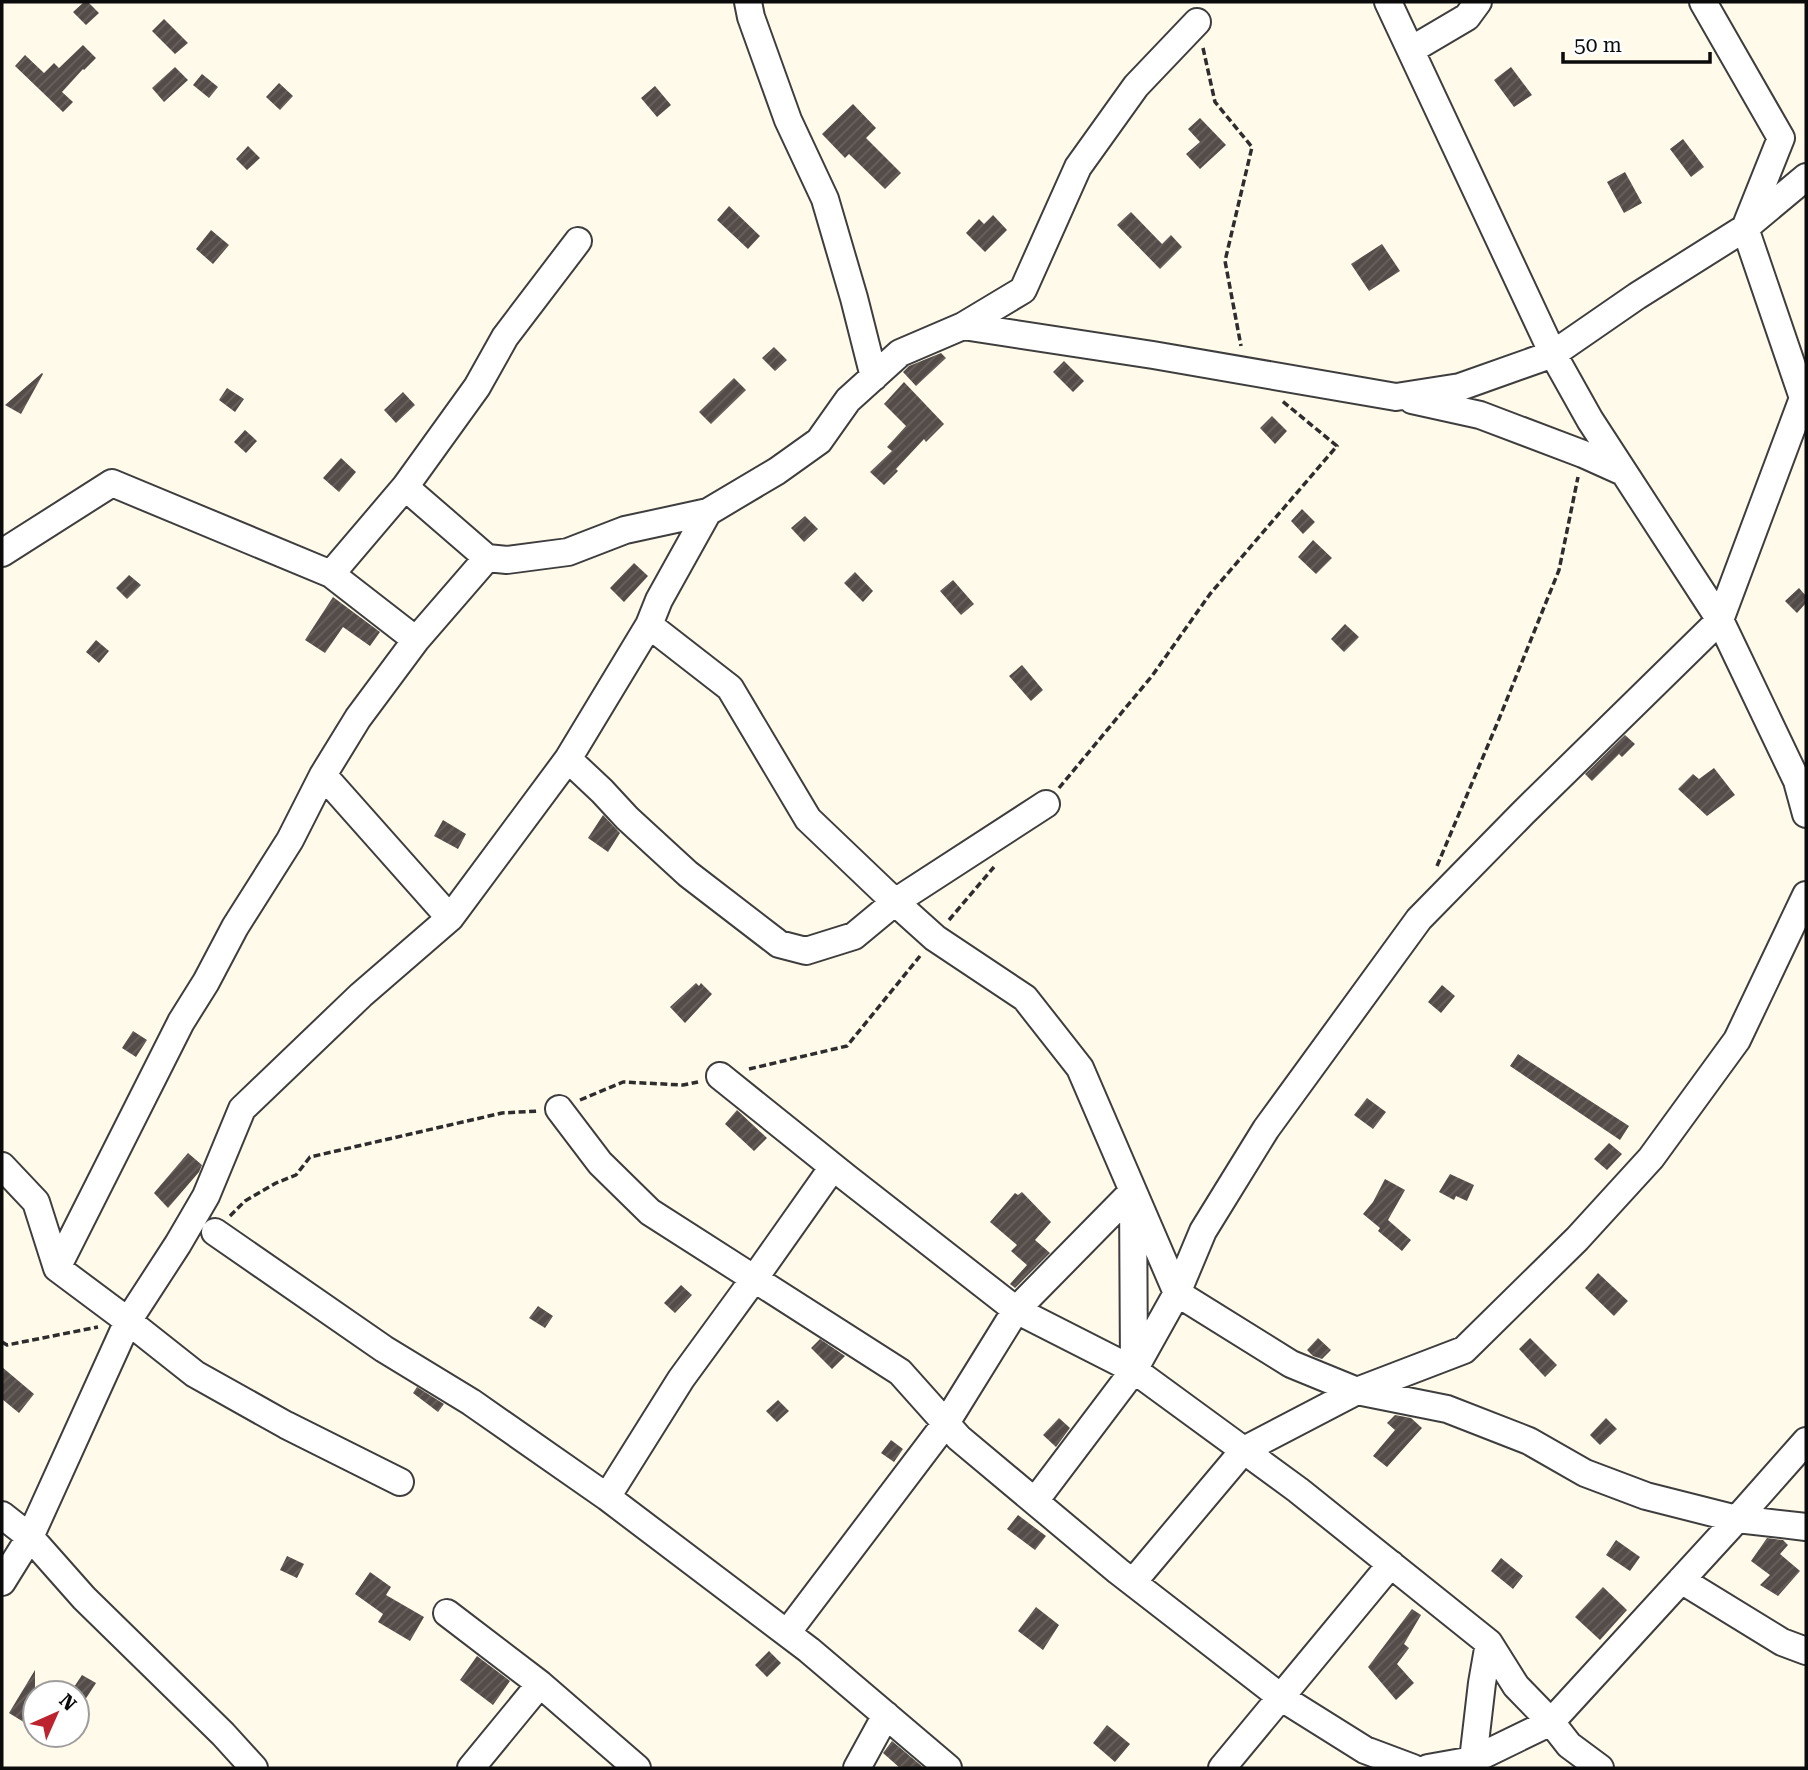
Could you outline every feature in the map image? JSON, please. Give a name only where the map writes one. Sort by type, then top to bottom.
[{"type":"street","points":[[748,2],[788,120],[825,199],[874,377]]},
{"type":"street","points":[[1388,2],[1553,354],[1590,420],[1720,621],[1797,759],[1797,781],[1806,814]]},
{"type":"street","points":[[1410,50],[1467,17],[1478,2]]},
{"type":"street","points":[[1035,1501],[1134,1370],[1177,1293],[1203,1231],[1266,1129],[1419,919],[1523,813],[1720,621],[1804,400],[1745,228],[1781,138],[1703,2]]},
{"type":"street","points":[[405,487],[487,558],[507,560],[568,552],[625,530],[708,512],[777,471],[819,441],[848,400],[900,353],[963,326],[1023,290],[1078,167],[1136,86],[1197,22]]},
{"type":"street","points":[[1396,397],[1460,387],[1553,354],[1803,187]]},
{"type":"street","points":[[331,574],[405,487],[477,387],[505,338],[578,242]]},
{"type":"street","points":[[963,326],[1245,371],[1396,397],[1480,415],[1623,472]]},
{"type":"street","points":[[2,553],[112,483],[331,574],[416,640]]},
{"type":"street","points":[[2,1582],[30,1537],[128,1321],[206,1196],[242,1109],[361,995],[450,918],[568,759],[649,625],[659,600],[708,512]]},
{"type":"street","points":[[57,1268],[181,1022],[235,927],[290,840],[323,775],[358,718],[416,640],[487,558]]},
{"type":"street","points":[[649,625],[730,688],[808,819],[935,938],[1025,998],[1080,1068],[1177,1293],[1291,1364],[1357,1391],[1447,1409],[1529,1441],[1585,1473],[1646,1496],[1737,1519],[1806,1527]]},
{"type":"street","points":[[568,759],[688,874],[779,944],[806,951],[854,936],[895,902],[1046,804]]},
{"type":"street","points":[[323,775],[450,918]]},
{"type":"street","points":[[1133,1582],[1244,1450],[1357,1391],[1464,1350],[1577,1239],[1651,1158],[1737,1040],[1806,895]]},
{"type":"street","points":[[720,1076],[1016,1310],[1134,1370],[1298,1490],[1489,1643],[1516,1686],[1569,1745],[1600,1768]]},
{"type":"street","points":[[559,1109],[600,1163],[650,1212],[900,1371],[959,1438],[1133,1582],[1282,1698],[1365,1750],[1413,1768]]},
{"type":"street","points":[[2,1166],[36,1202],[57,1268],[195,1374],[286,1425],[400,1482]]},
{"type":"street","points":[[607,1497],[681,1379],[833,1167]]},
{"type":"street","points":[[787,1633],[946,1423],[1016,1310],[1133,1191]]},
{"type":"street","points":[[1133,1191],[1134,1370]]},
{"type":"street","points":[[215,1232],[384,1349],[471,1402],[607,1497],[787,1633],[948,1768]]},
{"type":"street","points":[[1428,1768],[1474,1766],[1551,1722],[1806,1441]]},
{"type":"street","points":[[2,1515],[30,1537],[84,1598],[223,1734],[254,1768]]},
{"type":"street","points":[[1222,1768],[1391,1564]]},
{"type":"street","points":[[1681,1580],[1782,1643],[1806,1651]]},
{"type":"street","points":[[447,1613],[540,1684],[637,1768]]},
{"type":"street","points":[[1474,1766],[1482,1683],[1489,1643]]},
{"type":"street","points":[[471,1768],[540,1684]]},
{"type":"street","points":[[857,1768],[886,1715]]},
{"type":"path","points":[[1197,22],[1215,102],[1252,147],[1225,261],[1245,371]]},
{"type":"path","points":[[1046,804],[1152,676],[1210,594],[1337,446],[1276,396]]},
{"type":"path","points":[[1436,870],[1559,570],[1583,454]]},
{"type":"path","points":[[215,1232],[245,1201],[275,1183],[296,1175],[310,1157],[502,1113],[559,1109],[623,1082],[683,1085],[847,1046],[995,866]]},
{"type":"path","points":[[2,1342],[7,1345],[128,1321]]},
{"type":"building","points":[[84,2],[88,2],[99,13],[86,25],[73,12]]},
{"type":"building","points":[[164,19],[188,43],[175,54],[152,31]]},
{"type":"building","points":[[83,45],[96,58],[62,92],[73,102],[63,112],[15,66],[25,55],[44,73],[54,63],[59,68]]},
{"type":"building","points":[[175,67],[188,80],[164,102],[152,88]]},
{"type":"building","points":[[1511,67],[1532,95],[1514,107],[1494,80]]},
{"type":"building","points":[[202,74],[218,87],[209,98],[193,85]]},
{"type":"building","points":[[279,83],[293,96],[280,110],[266,97]]},
{"type":"building","points":[[655,86],[671,105],[657,117],[641,98]]},
{"type":"building","points":[[853,104],[876,128],[866,138],[901,173],[885,189],[849,154],[845,158],[822,134]]},
{"type":"building","points":[[1200,118],[1226,145],[1200,169],[1186,154],[1200,142],[1188,129]]},
{"type":"building","points":[[1683,139],[1704,167],[1691,177],[1670,149]]},
{"type":"building","points":[[248,146],[260,158],[247,170],[236,159]]},
{"type":"building","points":[[1625,172],[1642,203],[1624,213],[1607,182]]},
{"type":"building","points":[[729,206],[760,236],[748,249],[717,220]]},
{"type":"building","points":[[1131,212],[1162,244],[1171,235],[1182,247],[1160,269],[1117,225]]},
{"type":"building","points":[[993,215],[1007,230],[985,252],[966,233],[979,219],[984,224]]},
{"type":"building","points":[[211,230],[229,245],[213,264],[196,249]]},
{"type":"building","points":[[1382,244],[1400,271],[1369,291],[1351,264]]},
{"type":"building","points":[[774,347],[787,360],[775,371],[762,358]]},
{"type":"building","points":[[941,353],[946,358],[916,386],[903,372],[909,366]]},
{"type":"building","points":[[1064,361],[1084,381],[1073,392],[1053,372]]},
{"type":"building","points":[[42,373],[21,414],[5,405]]},
{"type":"building","points":[[734,378],[746,390],[711,424],[699,412]]},
{"type":"building","points":[[904,382],[944,424],[926,442],[924,439],[884,485],[870,472],[892,451],[887,447],[906,426],[884,404]]},
{"type":"building","points":[[227,388],[244,399],[235,412],[219,400]]},
{"type":"building","points":[[403,392],[415,405],[396,423],[384,410]]},
{"type":"building","points":[[1272,416],[1287,431],[1275,444],[1260,428]]},
{"type":"building","points":[[245,430],[257,441],[246,453],[234,442]]},
{"type":"building","points":[[341,458],[356,472],[339,492],[323,478]]},
{"type":"building","points":[[1302,509],[1315,522],[1303,534],[1291,521]]},
{"type":"building","points":[[805,516],[818,529],[804,542],[791,528]]},
{"type":"building","points":[[1313,540],[1332,558],[1316,574],[1298,557]]},
{"type":"building","points":[[634,563],[648,576],[624,602],[610,588]]},
{"type":"building","points":[[855,572],[873,591],[863,602],[844,583]]},
{"type":"building","points":[[129,575],[141,585],[127,599],[116,588]]},
{"type":"building","points":[[953,580],[974,604],[961,615],[940,591]]},
{"type":"building","points":[[1799,588],[1806,596],[1806,603],[1797,613],[1785,601]]},
{"type":"building","points":[[333,597],[380,632],[370,646],[343,627],[325,653],[305,640]]},
{"type":"building","points":[[1345,624],[1359,637],[1344,652],[1331,639]]},
{"type":"building","points":[[96,640],[109,651],[99,663],[86,652]]},
{"type":"building","points":[[1022,665],[1043,690],[1031,701],[1009,676]]},
{"type":"building","points":[[1625,735],[1635,744],[1622,757],[1619,754],[1592,781],[1585,774]]},
{"type":"building","points":[[1714,768],[1735,795],[1707,816],[1678,789],[1693,774],[1699,779]]},
{"type":"building","points":[[603,815],[620,833],[608,852],[588,838]]},
{"type":"building","points":[[443,820],[466,834],[458,849],[434,836]]},
{"type":"building","points":[[696,983],[699,986],[701,983],[712,994],[685,1023],[670,1007]]},
{"type":"building","points":[[1442,985],[1455,996],[1441,1013],[1428,1002]]},
{"type":"building","points":[[133,1031],[147,1040],[136,1057],[122,1048]]},
{"type":"building","points":[[1518,1054],[1629,1126],[1620,1140],[1510,1066]]},
{"type":"building","points":[[1367,1098],[1386,1112],[1373,1129],[1354,1115]]},
{"type":"building","points":[[737,1110],[767,1138],[754,1151],[725,1124]]},
{"type":"building","points":[[1609,1143],[1622,1154],[1607,1170],[1594,1159]]},
{"type":"building","points":[[188,1153],[202,1165],[168,1208],[154,1193]]},
{"type":"building","points":[[1450,1174],[1474,1185],[1467,1201],[1456,1196],[1454,1200],[1439,1192]]},
{"type":"building","points":[[1385,1179],[1405,1190],[1388,1220],[1411,1240],[1402,1251],[1363,1214]]},
{"type":"building","points":[[1022,1192],[1051,1222],[1035,1240],[1050,1253],[1015,1288],[1010,1284],[1027,1265],[1011,1251],[1017,1245],[990,1222],[1015,1193],[1018,1195]]},
{"type":"building","points":[[1598,1273],[1628,1301],[1614,1316],[1585,1288]]},
{"type":"building","points":[[681,1285],[692,1295],[675,1313],[664,1303]]},
{"type":"building","points":[[538,1306],[553,1316],[545,1328],[529,1318]]},
{"type":"building","points":[[1318,1338],[1331,1350],[1322,1359],[1307,1350]]},
{"type":"building","points":[[1530,1338],[1557,1365],[1545,1377],[1519,1349]]},
{"type":"building","points":[[820,1339],[845,1356],[832,1369],[811,1348]]},
{"type":"building","points":[[2,1367],[34,1394],[19,1413],[2,1399]]},
{"type":"building","points":[[417,1387],[444,1404],[438,1412],[413,1393]]},
{"type":"building","points":[[778,1400],[789,1411],[777,1422],[766,1411]]},
{"type":"building","points":[[1395,1415],[1411,1418],[1422,1428],[1387,1467],[1373,1456],[1395,1430],[1387,1423]]},
{"type":"building","points":[[1059,1418],[1070,1428],[1056,1447],[1043,1435]]},
{"type":"building","points":[[1606,1418],[1617,1429],[1600,1445],[1590,1435]]},
{"type":"building","points":[[891,1440],[903,1449],[894,1462],[881,1453]]},
{"type":"building","points":[[1018,1515],[1046,1536],[1035,1550],[1007,1529]]},
{"type":"building","points":[[1767,1538],[1783,1540],[1788,1545],[1780,1554],[1800,1571],[1778,1596],[1760,1585],[1770,1575],[1751,1561]]},
{"type":"building","points":[[1616,1540],[1640,1557],[1630,1571],[1606,1555]]},
{"type":"building","points":[[287,1556],[304,1564],[297,1578],[280,1570]]},
{"type":"building","points":[[1501,1558],[1523,1576],[1513,1589],[1491,1571]]},
{"type":"building","points":[[370,1572],[391,1587],[386,1595],[424,1617],[410,1641],[378,1622],[383,1614],[355,1594]]},
{"type":"building","points":[[1603,1587],[1627,1610],[1600,1640],[1575,1617]]},
{"type":"building","points":[[1036,1607],[1059,1625],[1043,1650],[1018,1631]]},
{"type":"building","points":[[1412,1609],[1421,1615],[1404,1644],[1409,1648],[1397,1664],[1414,1683],[1396,1700],[1368,1667]]},
{"type":"building","points":[[769,1651],[781,1663],[767,1677],[755,1665]]},
{"type":"building","points":[[477,1656],[510,1681],[493,1705],[460,1680]]},
{"type":"building","points":[[21,1693],[21,1720],[9,1713]]},
{"type":"building","points":[[1107,1725],[1130,1744],[1115,1762],[1093,1743]]},
{"type":"building","points":[[892,1741],[924,1768],[900,1768],[883,1753]]}]
